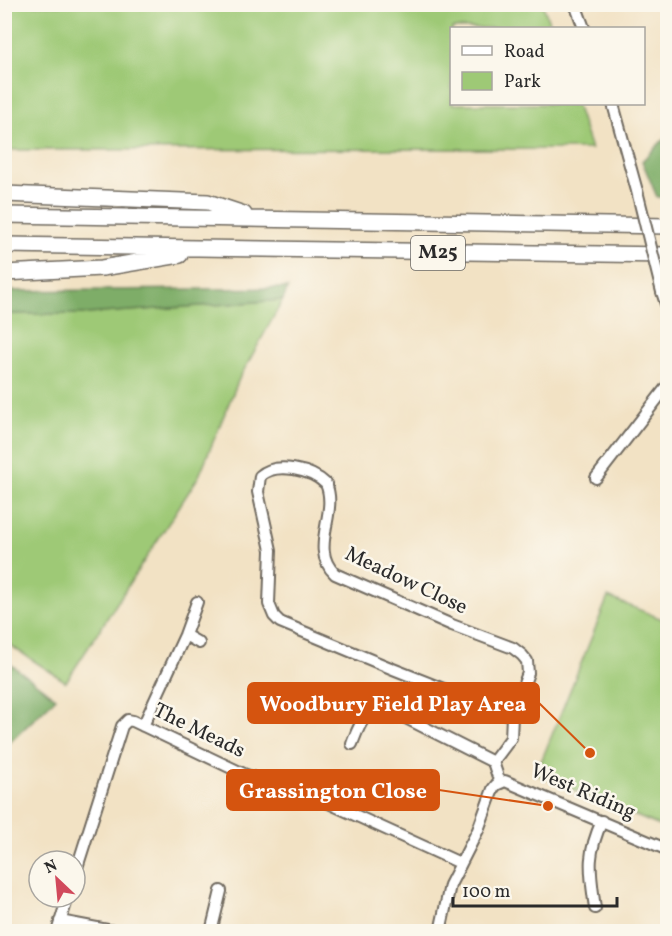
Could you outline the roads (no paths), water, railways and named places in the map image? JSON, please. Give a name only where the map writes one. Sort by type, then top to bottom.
[{"type":"highway","name":"M25","points":[[4,194],[208,202],[259,218]]},
{"type":"highway","name":"M25","points":[[4,215],[668,226]]},
{"type":"highway","name":"M25","points":[[4,245],[209,250],[668,255]]},
{"type":"highway","name":"M25","points":[[4,273],[102,268],[209,250]]},
{"type":"street","points":[[575,4],[584,27]]},
{"type":"street","points":[[613,105],[668,310]]},
{"type":"street","points":[[596,478],[668,385]]},
{"type":"street","name":"Meadow Close","points":[[493,762],[511,738],[512,716],[528,673],[527,661],[513,648],[452,625],[335,574],[329,569],[322,547],[330,504],[326,484],[311,474],[282,469],[270,470],[260,476],[258,492],[271,550],[269,604],[274,616],[280,622],[512,716]]},
{"type":"street","points":[[143,726],[185,635],[197,602]]},
{"type":"street","points":[[185,635],[199,643]]},
{"type":"street","points":[[351,744],[365,716],[376,710],[388,710],[493,762],[500,783]]},
{"type":"street","name":"The Meads","points":[[83,849],[122,726],[128,720],[246,775],[324,801],[460,863]]},
{"type":"street","name":"West Riding","points":[[440,932],[450,885],[478,830],[493,789],[500,783],[509,782],[668,850]]},
{"type":"street","points":[[595,908],[589,867],[592,843],[602,821]]},
{"type":"street","points":[[211,932],[221,891]]},
{"type":"street","points":[[64,909],[58,926],[118,932]]},
{"type":"place","name":"Woodbury Field Play Area","points":[[590,753]]},
{"type":"place","name":"Grassington Close","points":[[548,806]]}]
